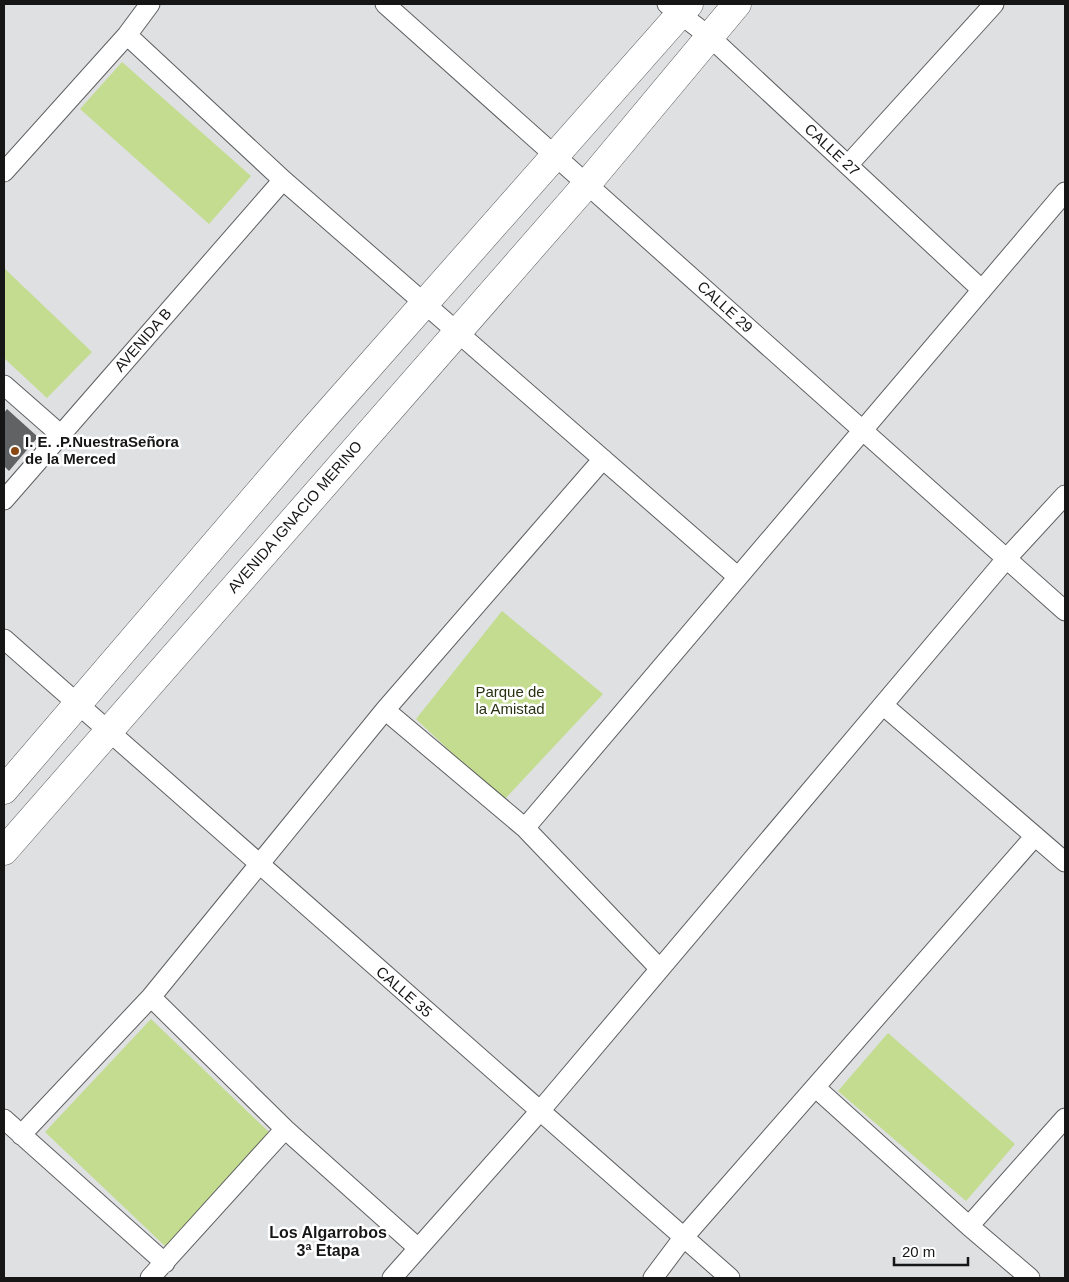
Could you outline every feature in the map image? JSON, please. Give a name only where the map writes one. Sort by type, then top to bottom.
[{"type":"street","points":[[4,172],[126,35],[150,4]]},
{"type":"street","name":"CALLE 29","points":[[385,4],[1065,611]]},
{"type":"street","name":"AVENIDA IGNACIO MERINO","points":[[4,851],[587,184],[737,4]]},
{"type":"street","points":[[848,165],[994,4]]},
{"type":"street","points":[[4,790],[678,8]]},
{"type":"street","name":"CALLE 27","points":[[678,8],[982,290]]},
{"type":"street","points":[[126,35],[283,180],[423,304],[738,577]]},
{"type":"street","name":"AVENIDA B","points":[[4,500],[283,180]]},
{"type":"street","points":[[525,828],[1065,192]]},
{"type":"street","points":[[4,385],[61,435]]},
{"type":"street","points":[[21,1134],[151,997],[384,710],[603,459]]},
{"type":"street","points":[[392,1278],[540,1111],[1007,558],[1065,496]]},
{"type":"street","name":"CALLE 35","points":[[4,638],[730,1278]]},
{"type":"street","points":[[883,705],[1065,862]]},
{"type":"street","points":[[384,710],[525,828],[660,969]]},
{"type":"street","points":[[652,1278],[683,1238],[1035,836]]},
{"type":"street","points":[[151,997],[285,1129],[418,1248]]},
{"type":"street","points":[[815,1087],[969,1226],[1030,1278]]},
{"type":"street","points":[[4,1118],[165,1263]]},
{"type":"street","points":[[969,1226],[1065,1118]]},
{"type":"street","points":[[150,1278],[285,1129]]},
{"type":"green space","points":[[122,62],[251,176],[209,224],[80,109]]},
{"type":"green space","points":[[4,268],[92,352],[47,398],[4,358]]},
{"type":"green space","name":"Parque de la Amistad","points":[[502,611],[603,694],[503,801],[416,719]]},
{"type":"green space","points":[[151,1019],[271,1134],[166,1247],[45,1132]]},
{"type":"green space","points":[[888,1033],[1015,1144],[966,1201],[838,1091]]},
{"type":"building","name":"I. E. .P.NuestraSeñora de la Merced","points":[[7,409],[38,437],[9,471],[4,466],[4,413]]},
{"type":"place","name":"I. E. .P.NuestraSeñora de la Merced","points":[[15,451]]},
{"type":"district","name":"Los Algarrobos 3ª Etapa","points":[[328,1241]]}]
